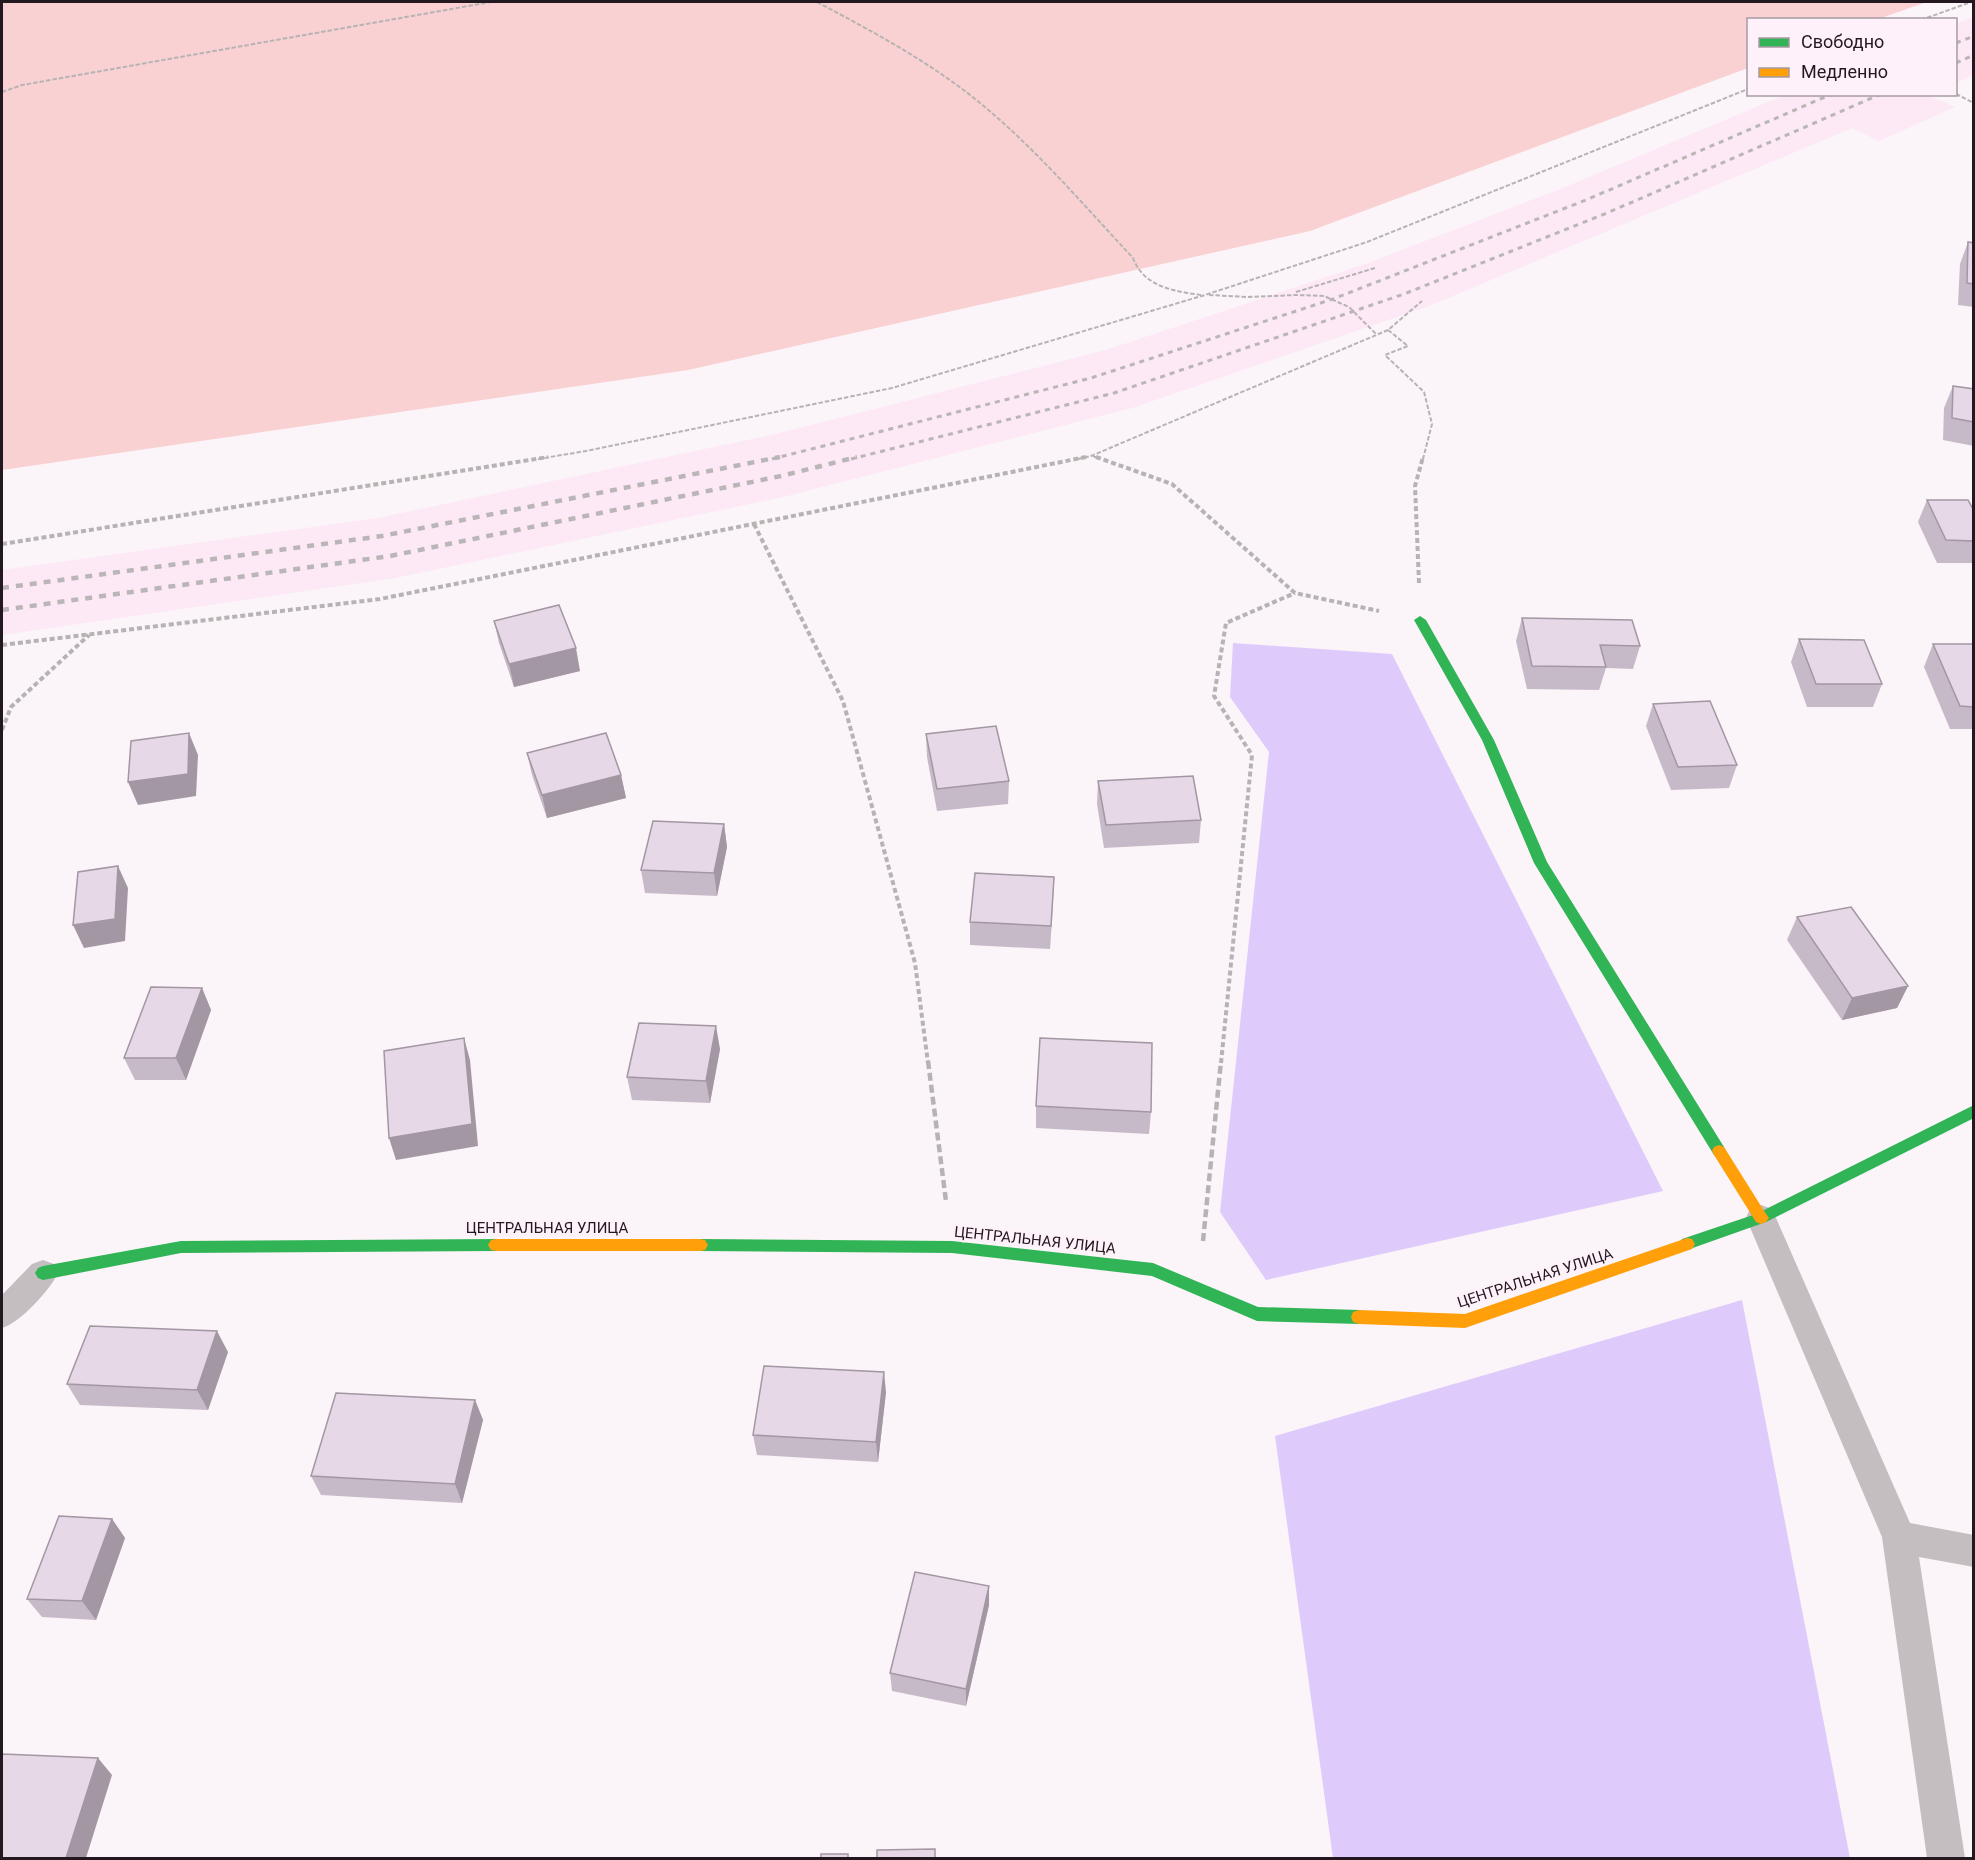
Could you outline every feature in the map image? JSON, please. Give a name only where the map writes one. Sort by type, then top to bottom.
[{"type":"street","points":[[1420,620],[1488,740],[1541,863],[1761,1218]]},
{"type":"street","name":"ЦЕНТРАЛЬНАЯ УЛИЦА","points":[[43,1273],[182,1246],[633,1244],[952,1247],[1153,1270],[1257,1314],[1465,1322],[1761,1218],[1974,1111]]},
{"type":"lane","points":[[1761,1218],[1899,1537],[1946,1858]]},
{"type":"lane","points":[[2,1315],[43,1273]]},
{"type":"lane","points":[[1899,1537],[1974,1551]]},
{"type":"path","points":[[2,92],[22,85],[491,2]]},
{"type":"path","points":[[817,2],[904,50],[956,84],[1003,124],[1051,171],[1133,258],[1136,270],[1154,284],[1180,292],[1205,295],[1259,297],[1324,294],[1356,312],[1376,334]]},
{"type":"path","points":[[1927,18],[1971,2]]},
{"type":"path","points":[[2,544],[597,449],[892,388],[1205,295],[1367,242],[1747,91]]},
{"type":"path","points":[[1957,94],[1974,103]]},
{"type":"path","points":[[1292,294],[1375,268]]},
{"type":"path","points":[[2,645],[380,599],[1091,456],[1389,330],[1422,302]]},
{"type":"path","points":[[1091,456],[1172,484],[1295,593],[1420,620],[1415,486],[1432,424],[1424,392],[1385,355],[1408,346],[1389,330]]},
{"type":"path","points":[[754,524],[843,701],[915,963],[952,1247]]},
{"type":"path","points":[[1198,1289],[1252,755],[1214,696],[1226,623],[1295,593]]},
{"type":"path","points":[[2,730],[11,707],[90,634]]},
{"type":"shaded area","points":[[2,2],[1927,2],[1881,18],[1747,18],[1747,68],[1310,231],[688,370],[2,470]]},
{"type":"shaded area","points":[[1973,17],[1973,75],[1957,83],[1957,24]]},
{"type":"shaded area","points":[[1783,96],[1930,96],[1955,107],[1879,141],[1852,128],[1429,306],[1132,408],[783,497],[395,578],[2,635],[2,570],[378,518],[776,434],[1106,350],[1368,263],[1563,188]]},
{"type":"shaded area","points":[[1233,643],[1392,654],[1663,1191],[1266,1280],[1220,1212],[1269,752],[1230,697]]},
{"type":"shaded area","points":[[1742,1300],[1850,1858],[1333,1858],[1275,1436]]},
{"type":"building","points":[[1968,242],[1974,243],[1974,284],[1967,283]]},
{"type":"building","points":[[1953,386],[1974,389],[1974,422],[1952,418]]},
{"type":"building","points":[[1927,500],[1968,500],[1974,511],[1974,541],[1946,540]]},
{"type":"building","points":[[559,605],[576,648],[509,664],[494,621]]},
{"type":"building","points":[[1522,618],[1632,620],[1640,646],[1600,645],[1606,667],[1532,666]]},
{"type":"building","points":[[1799,639],[1864,640],[1882,684],[1816,684]]},
{"type":"building","points":[[1933,644],[1974,644],[1974,707],[1960,706]]},
{"type":"building","points":[[1710,701],[1737,765],[1678,767],[1653,704]]},
{"type":"building","points":[[996,726],[1009,781],[937,789],[926,734]]},
{"type":"building","points":[[189,733],[188,774],[128,782],[131,741]]},
{"type":"building","points":[[606,733],[621,775],[542,795],[527,753]]},
{"type":"building","points":[[1193,776],[1201,820],[1106,825],[1098,781]]},
{"type":"building","points":[[653,821],[724,824],[714,873],[641,870]]},
{"type":"building","points":[[118,866],[115,919],[73,925],[78,872]]},
{"type":"building","points":[[975,873],[1054,877],[1051,926],[970,922]]},
{"type":"building","points":[[1851,907],[1908,986],[1852,998],[1797,917]]},
{"type":"building","points":[[151,987],[202,988],[176,1058],[124,1058]]},
{"type":"building","points":[[639,1023],[716,1026],[706,1081],[627,1077]]},
{"type":"building","points":[[464,1038],[472,1124],[389,1138],[384,1051]]},
{"type":"building","points":[[1040,1038],[1152,1043],[1151,1112],[1036,1106]]},
{"type":"building","points":[[90,1326],[217,1331],[197,1390],[67,1384]]},
{"type":"building","points":[[764,1366],[884,1372],[876,1442],[753,1435]]},
{"type":"building","points":[[336,1393],[475,1400],[455,1484],[311,1476]]},
{"type":"building","points":[[59,1516],[112,1519],[82,1601],[27,1599]]},
{"type":"building","points":[[915,1572],[989,1586],[966,1689],[890,1673]]},
{"type":"building","points":[[2,1754],[98,1758],[66,1858],[2,1858]]},
{"type":"building","points":[[935,1849],[935,1858],[877,1858],[877,1850]]},
{"type":"building","points":[[821,1854],[848,1854],[848,1858],[821,1858]]},
{"type":"railway","points":[[1957,43],[1974,36]]},
{"type":"railway","points":[[1957,63],[1974,55]]},
{"type":"railway","points":[[779,457],[1091,378],[1333,299],[1586,200],[1827,96]]},
{"type":"railway","points":[[851,459],[1114,393],[1404,294],[1607,213],[1876,96]]},
{"type":"railway","points":[[2,588],[382,536],[779,457]]},
{"type":"railway","points":[[772,459],[779,457]]},
{"type":"railway","points":[[2,610],[390,556],[781,476],[857,457]]},
{"type":"traffic: fast","points":[[1420,620],[1488,740],[1541,863],[1719,1151]]},
{"type":"traffic: fast","points":[[1687,1244],[1761,1218],[1974,1111]]},
{"type":"traffic: fast","points":[[43,1273],[181,1247],[496,1245]]},
{"type":"traffic: fast","points":[[700,1245],[952,1247],[1153,1270],[1257,1314],[1359,1317]]},
{"type":"traffic: slow","points":[[1719,1151],[1761,1218]]},
{"type":"traffic: slow","points":[[1359,1317],[1465,1321],[1687,1244]]},
{"type":"traffic: slow","points":[[496,1245],[700,1245]]}]
